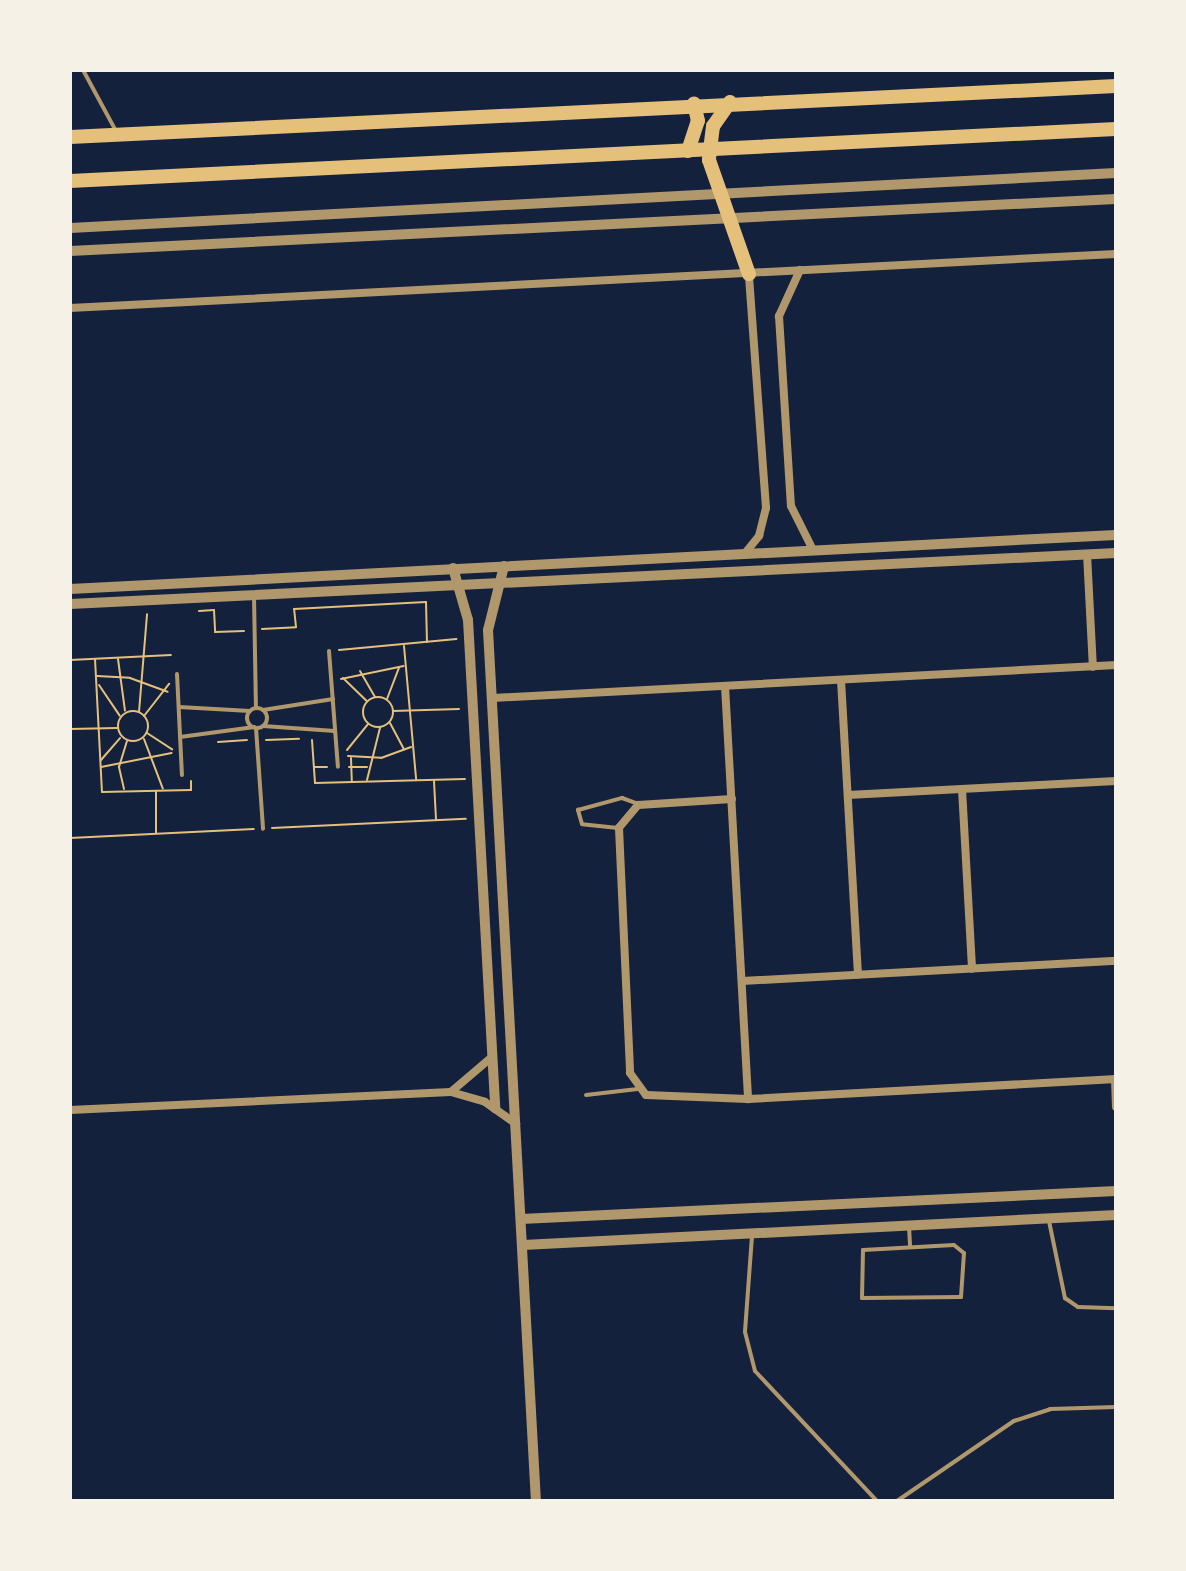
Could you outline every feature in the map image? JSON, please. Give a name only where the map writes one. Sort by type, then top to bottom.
[{"type":"main road","points":[[70,137],[694,103],[1116,86]]},
{"type":"main road","points":[[730,102],[713,126],[708,151],[717,195],[749,274]]},
{"type":"main road","points":[[688,151],[698,121],[694,103]]},
{"type":"main road","points":[[70,181],[1116,129]]},
{"type":"street","points":[[70,228],[1116,173]]},
{"type":"street","points":[[70,251],[1116,199]]},
{"type":"street","points":[[70,308],[1116,254]]},
{"type":"street","points":[[800,270],[779,316],[791,506],[812,548]]},
{"type":"street","points":[[746,552],[759,536],[766,508],[749,274]]},
{"type":"street","points":[[70,589],[812,548],[1116,535]]},
{"type":"street","points":[[70,604],[1116,553]]},
{"type":"street","points":[[1087,554],[1093,667]]},
{"type":"street","points":[[504,566],[494,584],[488,621],[536,1501]]},
{"type":"street","points":[[453,568],[461,586],[469,638],[495,1108]]},
{"type":"street","points":[[493,698],[1116,665]]},
{"type":"street","points":[[841,680],[858,975]]},
{"type":"street","points":[[725,686],[748,1099]]},
{"type":"street","points":[[848,795],[1116,781]]},
{"type":"street","points":[[962,789],[972,969]]},
{"type":"street","points":[[732,799],[638,805],[619,828],[629,1064],[638,1089],[667,1101],[1115,1079],[1116,1107]]},
{"type":"street","points":[[742,981],[1116,961]]},
{"type":"street","points":[[451,1092],[492,1057]]},
{"type":"street","points":[[70,1110],[451,1092],[495,1108],[517,1125]]},
{"type":"street","points":[[521,1219],[1116,1191]]},
{"type":"street","points":[[523,1245],[1116,1215]]},
{"type":"lane","points":[[83,70],[118,135]]},
{"type":"lane","points":[[254,596],[256,708]]},
{"type":"lane","points":[[329,651],[338,767]]},
{"type":"lane","points":[[177,674],[182,775]]},
{"type":"lane","points":[[179,707],[250,711],[333,699]]},
{"type":"lane","points":[[263,710],[263,726]]},
{"type":"lane","points":[[250,711],[257,740],[263,829]]},
{"type":"lane","points":[[180,737],[263,726],[335,731]]},
{"type":"lane","points":[[619,828],[582,824],[578,810],[622,798],[638,805]]},
{"type":"lane","points":[[586,1095],[638,1089]]},
{"type":"lane","points":[[1049,1219],[1065,1298],[1078,1307],[1116,1308]]},
{"type":"lane","points":[[909,1226],[910,1247]]},
{"type":"lane","points":[[752,1234],[745,1332],[755,1371],[877,1501]]},
{"type":"lane","points":[[910,1247],[962,1248],[964,1293],[862,1298],[860,1253],[910,1247]]},
{"type":"lane","points":[[897,1501],[1014,1421],[1050,1409],[1116,1407]]},
{"type":"path","points":[[187,611],[214,610],[215,632],[296,627],[294,609],[426,602],[427,642]]},
{"type":"path","points":[[131,613],[160,612]]},
{"type":"path","points":[[139,712],[147,657],[147,613]]},
{"type":"path","points":[[329,651],[469,638]]},
{"type":"path","points":[[404,644],[416,781]]},
{"type":"path","points":[[70,660],[171,655]]},
{"type":"path","points":[[118,658],[117,677],[125,713]]},
{"type":"path","points":[[95,659],[102,792],[191,790],[191,775],[182,775]]},
{"type":"path","points":[[386,700],[400,666]]},
{"type":"path","points":[[332,684],[359,671],[405,667]]},
{"type":"path","points":[[359,671],[375,698]]},
{"type":"path","points":[[144,716],[139,712],[125,713],[118,728],[121,736],[127,740],[143,737],[146,733],[144,716],[177,674]]},
{"type":"path","points":[[97,676],[144,681],[178,700]]},
{"type":"path","points":[[342,678],[368,702],[368,723],[343,754]]},
{"type":"path","points":[[97,682],[121,717]]},
{"type":"path","points":[[368,702],[375,698],[386,700],[393,711]]},
{"type":"path","points":[[393,711],[472,708]]},
{"type":"path","points":[[367,782],[369,758],[380,727],[389,722],[393,711]]},
{"type":"path","points":[[389,722],[405,750]]},
{"type":"path","points":[[368,723],[380,727]]},
{"type":"path","points":[[70,729],[118,728]]},
{"type":"path","points":[[146,733],[174,752],[176,758]]},
{"type":"path","points":[[100,761],[121,736]]},
{"type":"path","points":[[143,737],[163,790]]},
{"type":"path","points":[[101,767],[153,761],[181,747],[312,738],[315,783],[477,779]]},
{"type":"path","points":[[125,791],[119,767],[127,740]]},
{"type":"path","points":[[336,752],[369,758],[412,747]]},
{"type":"path","points":[[351,756],[352,782]]},
{"type":"path","points":[[434,780],[436,820]]},
{"type":"path","points":[[156,790],[156,834]]},
{"type":"path","points":[[70,838],[479,818]]}]
